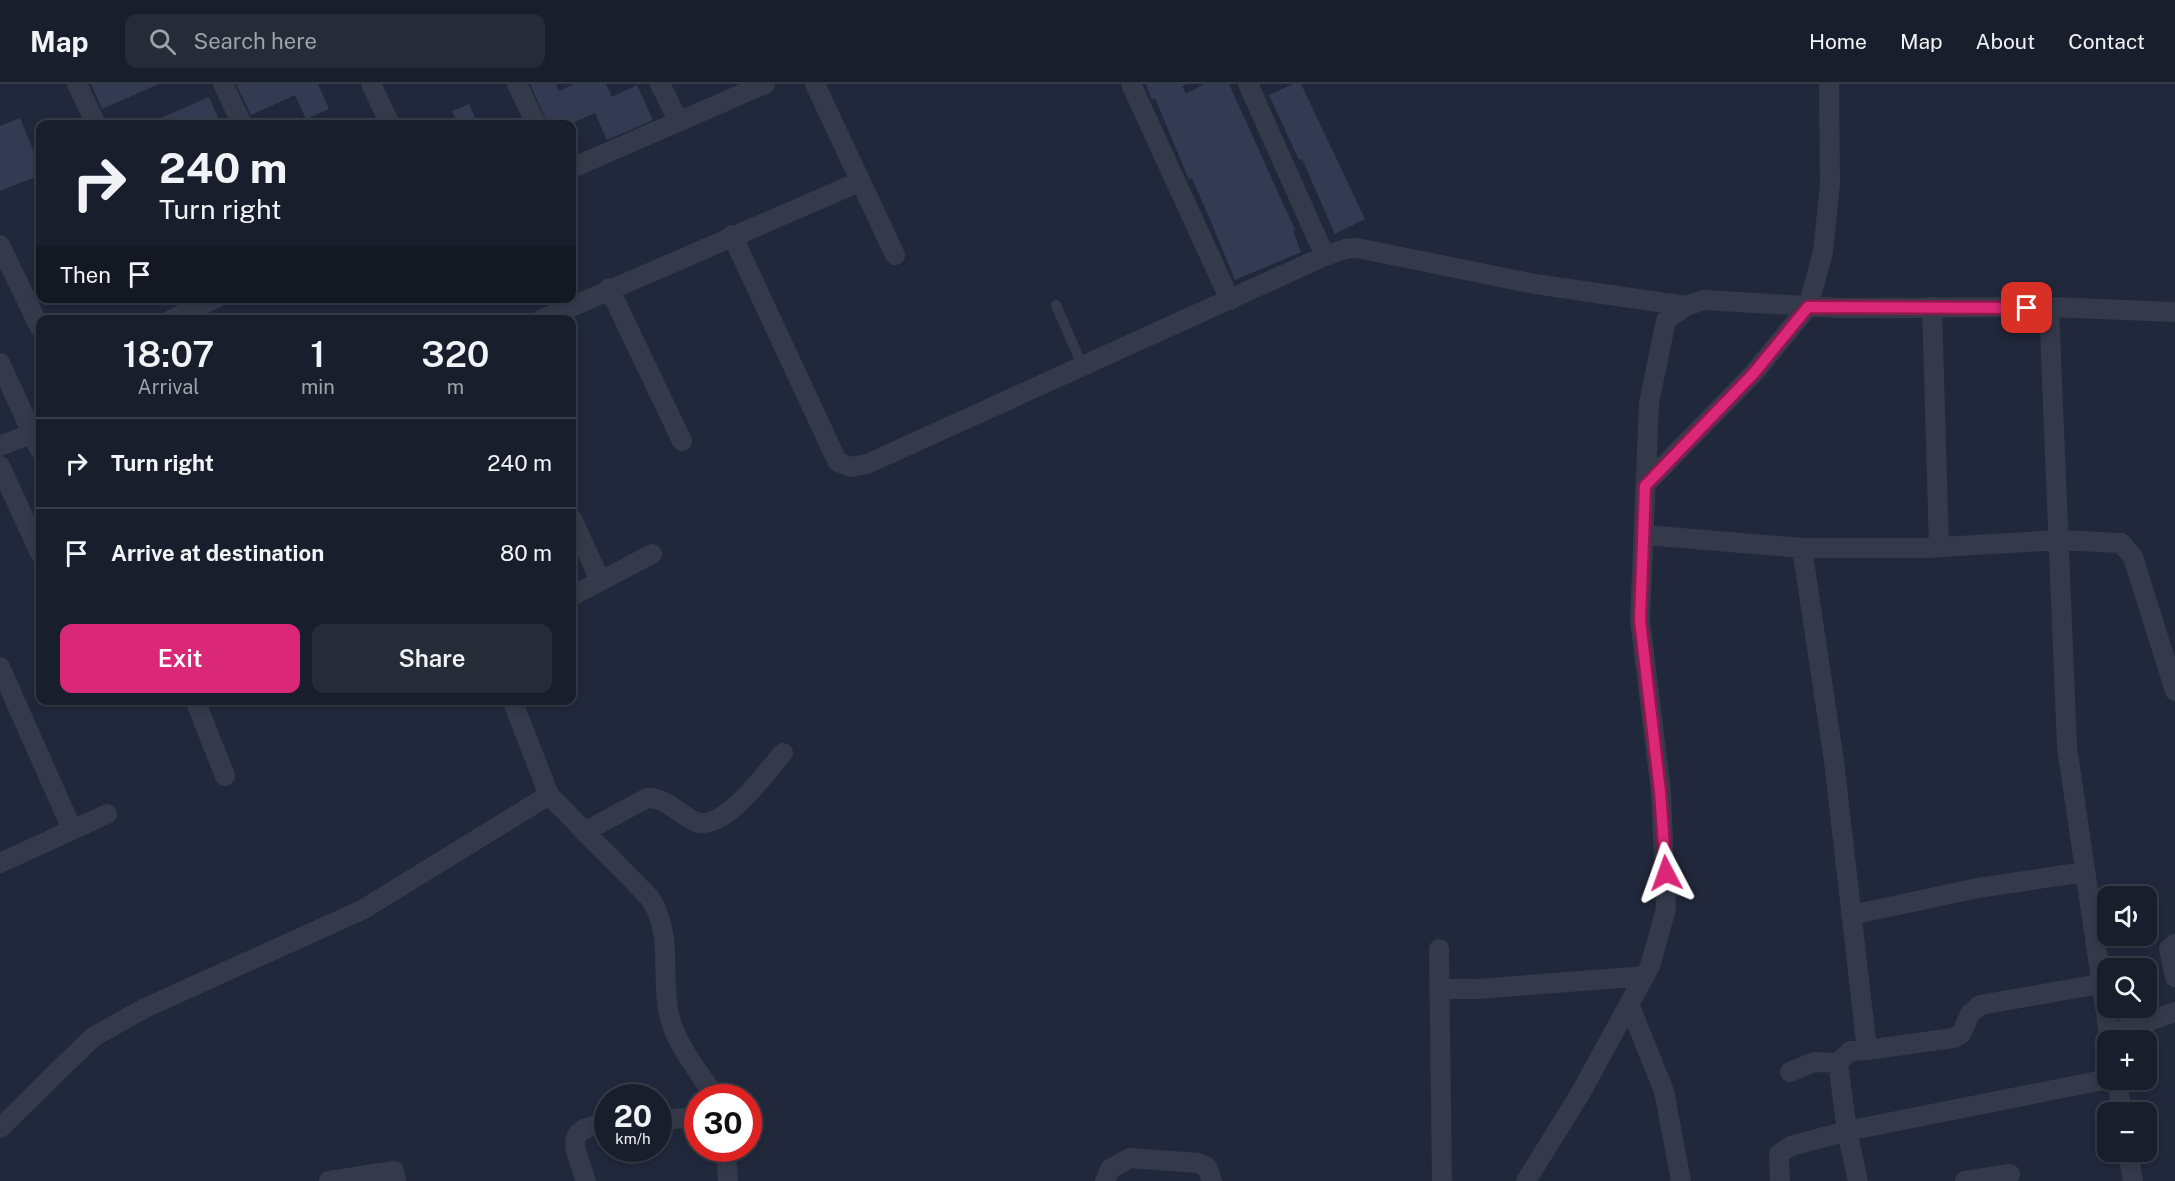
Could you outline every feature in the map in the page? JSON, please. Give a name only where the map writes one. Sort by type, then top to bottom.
[{"type":"street","points":[[77,84],[94,120]]},
{"type":"street","points":[[223,84],[240,120]]},
{"type":"street","points":[[371,84],[388,120]]},
{"type":"street","points":[[517,84],[535,120]]},
{"type":"street","points":[[660,84],[679,122]]},
{"type":"street","points":[[576,166],[765,84]]},
{"type":"street","points":[[815,84],[895,255]]},
{"type":"street","points":[[1131,84],[1230,300]]},
{"type":"street","points":[[1248,84],[1325,256]]},
{"type":"street","points":[[1645,486],[1754,373],[1808,307],[1823,252],[1830,184],[1829,84]]},
{"type":"street","points":[[552,315],[609,288],[859,182]]},
{"type":"street","points":[[732,235],[838,462],[851,466],[867,464],[1082,365],[1345,249],[1357,248],[1535,284],[1686,306]]},
{"type":"street","points":[[0,245],[36,320]]},
{"type":"street","points":[[609,288],[682,441]]},
{"type":"street","points":[[1526,1181],[1580,1094],[1645,976],[1666,909],[1660,792],[1640,620],[1649,403],[1666,320],[1686,306],[1704,300],[1808,307],[2049,307],[2175,312]]},
{"type":"street","points":[[176,311],[201,303]]},
{"type":"street","points":[[1932,307],[1939,547]]},
{"type":"street","points":[[2049,307],[2059,540],[2061,664],[2067,747],[2097,963]]},
{"type":"street","points":[[0,363],[36,433]]},
{"type":"street","points":[[0,446],[36,437]]},
{"type":"street","points":[[0,466],[36,544]]},
{"type":"street","points":[[576,528],[600,580]]},
{"type":"street","points":[[1645,535],[1802,548],[1939,547],[2059,540],[2121,543],[2130,550],[2175,691]]},
{"type":"street","points":[[1802,548],[1834,761],[1867,1050]]},
{"type":"street","points":[[576,594],[652,554]]},
{"type":"street","points":[[0,668],[72,829]]},
{"type":"street","points":[[197,705],[225,776]]},
{"type":"street","points":[[514,705],[549,795],[650,897],[659,912],[664,928],[669,1015],[677,1036],[707,1084]]},
{"type":"street","points":[[584,832],[647,798],[655,797],[697,823],[712,822],[725,816],[739,803],[783,753]]},
{"type":"street","points":[[0,1128],[93,1037],[145,1008],[362,910],[549,795]]},
{"type":"street","points":[[0,863],[107,814]]},
{"type":"street","points":[[1851,915],[1978,888],[2084,872]]},
{"type":"street","points":[[2175,944],[2169,950],[2175,977]]},
{"type":"street","points":[[1438,949],[1442,1181]]},
{"type":"street","points":[[1439,989],[1477,989],[1645,976]]},
{"type":"street","points":[[1790,1072],[1814,1062],[1838,1064],[1851,1052],[1953,1038],[1961,1034],[1974,1008],[1980,1005],[2097,985]]},
{"type":"street","points":[[1629,1004],[1664,1091],[1681,1181]]},
{"type":"street","points":[[2130,1030],[2175,1012]]},
{"type":"street","points":[[1838,1064],[1847,1131],[1858,1181]]},
{"type":"street","points":[[1780,1181],[1778,1161],[1783,1149],[1847,1131],[2097,1081]]},
{"type":"street","points":[[586,1181],[574,1139],[577,1131],[594,1125]]},
{"type":"street","points":[[1105,1181],[1110,1169],[1130,1158],[1198,1163],[1207,1167],[1212,1181]]},
{"type":"street","points":[[727,1162],[728,1181]]},
{"type":"street","points":[[2130,1162],[2133,1181]]},
{"type":"street","points":[[329,1181],[394,1171],[396,1181]]},
{"type":"street","points":[[1965,1181],[2010,1173]]},
{"type":"lane","points":[[1056,305],[1082,365]]},
{"type":"building","points":[[91,84],[159,84],[102,109]]},
{"type":"building","points":[[236,84],[318,84],[329,109],[306,119],[295,95],[251,115]]},
{"type":"building","points":[[530,84],[556,84],[559,91],[574,84],[606,84],[612,97],[637,85],[653,120],[607,140],[595,113],[576,121],[546,120]]},
{"type":"building","points":[[1146,84],[1187,84],[1182,86],[1186,94],[1204,84],[1229,84],[1295,230],[1293,231],[1301,252],[1235,280],[1192,178],[1189,180],[1155,98],[1152,100]]},
{"type":"building","points":[[1293,84],[1301,84],[1365,219],[1335,234],[1302,159],[1299,160],[1269,95]]},
{"type":"building","points":[[209,97],[219,120],[156,120]]},
{"type":"building","points":[[469,104],[476,120],[456,120],[452,111]]},
{"type":"building","points":[[20,118],[36,157],[36,177],[0,191],[0,126]]},
{"type":"route","points":[[1666,873],[1660,792],[1640,620],[1645,535],[1645,486],[1754,373],[1808,307],[2027,308]]}]
